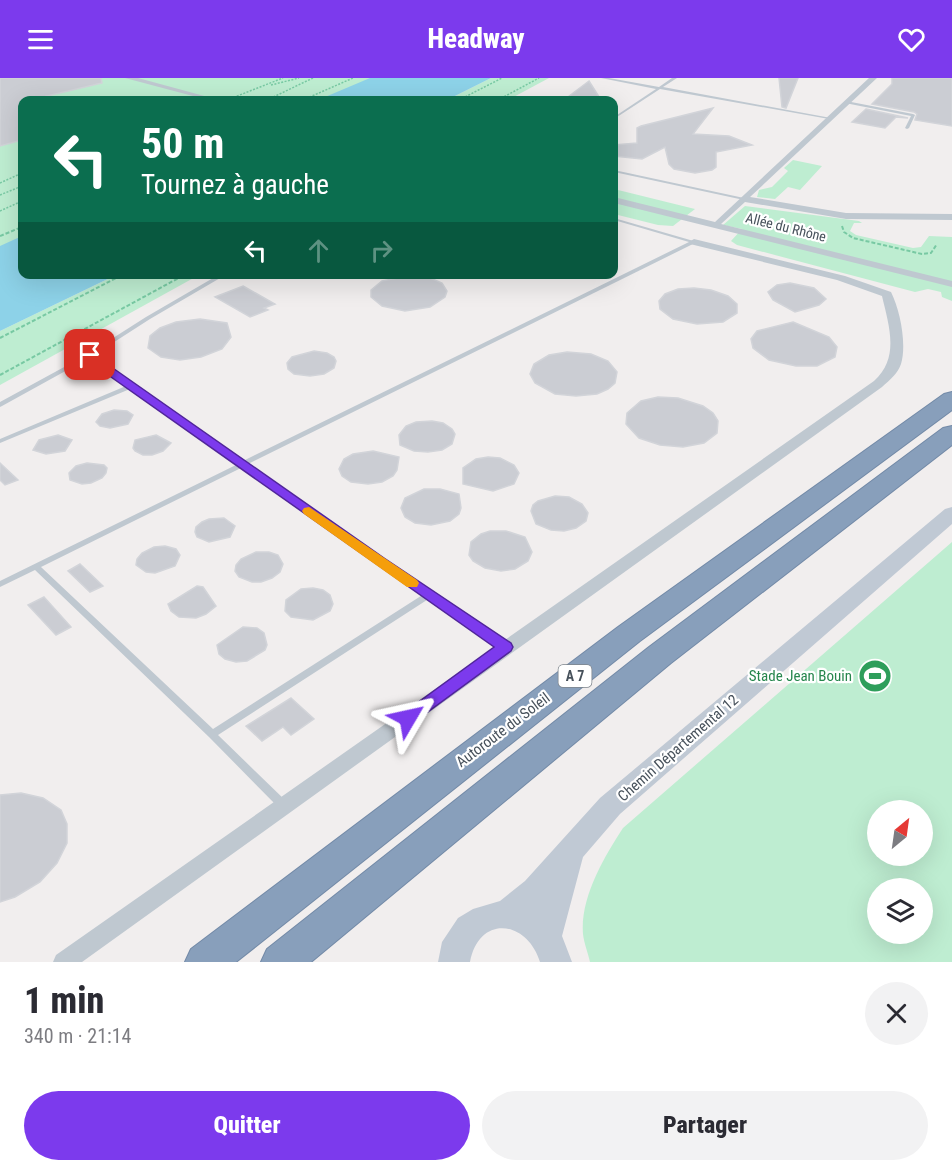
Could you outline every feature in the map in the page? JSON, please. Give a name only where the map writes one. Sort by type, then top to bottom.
[{"type":"highway","name":"Autoroute du Soleil","points":[[205,962],[629,634],[952,399]]},
{"type":"highway","name":"A 7","points":[[281,962],[660,656],[952,432]]},
{"type":"main road","name":"Chemin Départemental 12","points":[[506,915],[536,891],[610,806],[952,513]]},
{"type":"main road","name":"Chemin Départemental 12","points":[[552,949],[560,882],[573,846]]},
{"type":"main road","points":[[454,962],[459,941],[467,930],[478,921],[492,916],[506,915],[536,924],[552,949]]},
{"type":"street","points":[[129,78],[199,96]]},
{"type":"street","points":[[694,242],[744,199],[873,78]]},
{"type":"street","points":[[744,199],[846,216],[952,217]]},
{"type":"street","name":"Allée du Rhône","points":[[618,201],[952,284]]},
{"type":"street","points":[[64,962],[878,384],[891,371],[896,361],[887,294],[841,278],[694,242]]},
{"type":"lane","points":[[603,78],[829,118]]},
{"type":"lane","points":[[618,115],[675,78]]},
{"type":"lane","points":[[846,102],[913,115],[907,129]]},
{"type":"lane","points":[[618,172],[744,199]]},
{"type":"lane","points":[[618,220],[694,242]]},
{"type":"lane","points":[[0,584],[694,242]]},
{"type":"lane","points":[[0,405],[90,355],[216,279]]},
{"type":"lane","points":[[90,355],[98,363],[506,647]]},
{"type":"lane","points":[[0,441],[131,386]]},
{"type":"lane","points":[[36,566],[284,806]]},
{"type":"lane","points":[[212,734],[429,595]]},
{"type":"path","points":[[237,96],[283,78]]},
{"type":"path","points":[[261,87],[298,78]]},
{"type":"path","points":[[275,96],[313,78]]},
{"type":"path","points":[[312,96],[353,78]]},
{"type":"path","points":[[467,96],[502,78]]},
{"type":"path","points":[[505,96],[539,78]]},
{"type":"path","points":[[0,183],[18,175]]},
{"type":"path","points":[[0,195],[18,188]]},
{"type":"path","points":[[0,211],[18,203]]},
{"type":"path","points":[[846,216],[842,225],[844,232],[853,238],[922,254],[932,253],[937,244]]},
{"type":"path","points":[[0,236],[18,228]]},
{"type":"path","points":[[0,338],[114,279]]},
{"type":"path","points":[[0,375],[177,279]]},
{"type":"green space","points":[[0,78],[429,78],[390,96],[18,96],[18,274],[0,283]]},
{"type":"green space","points":[[491,78],[549,78],[515,96],[455,96]]},
{"type":"green space","points":[[793,160],[822,166],[800,190],[788,187],[775,199],[757,197],[759,190],[772,187],[788,171],[784,168]]},
{"type":"green space","points":[[618,190],[695,209],[673,226],[658,225],[618,215]]},
{"type":"green space","points":[[745,206],[859,221],[862,223],[854,223],[850,231],[856,235],[913,248],[921,247],[929,236],[952,237],[952,301],[942,297],[941,292],[928,289],[915,292],[737,245],[731,241],[742,229],[723,225]]},
{"type":"green space","points":[[108,279],[192,279],[0,385],[0,331]]},
{"type":"green space","name":"Stade Jean Bouin","points":[[952,542],[952,962],[590,962],[583,934],[585,906],[589,892],[608,852],[623,828]]},
{"type":"water","points":[[370,78],[491,78],[455,96],[327,96]]},
{"type":"water","points":[[18,238],[18,279],[108,279],[0,331],[0,246]]},
{"type":"building","points":[[0,78],[101,78],[102,83],[47,96],[18,96],[18,141],[0,146]]},
{"type":"building","points":[[779,78],[798,78],[786,108],[782,107]]},
{"type":"building","points":[[892,78],[952,78],[952,126],[915,120],[917,114],[914,112],[872,104],[892,84]]},
{"type":"building","points":[[589,81],[598,96],[569,96]]},
{"type":"building","points":[[713,108],[693,134],[729,136],[752,145],[716,152],[716,167],[695,173],[674,169],[669,164],[665,147],[642,159],[618,156],[618,145],[637,143],[637,128]]},
{"type":"building","points":[[866,109],[908,118],[896,117],[885,128],[852,122]]},
{"type":"building","points":[[433,279],[442,283],[447,291],[445,297],[430,307],[405,311],[382,306],[371,297],[371,290],[382,281]]},
{"type":"building","points":[[790,283],[814,288],[826,299],[819,305],[795,312],[773,300],[768,292],[777,285]]},
{"type":"building","points":[[243,286],[275,304],[264,308],[268,310],[250,317],[215,297]]},
{"type":"building","points":[[678,289],[711,290],[728,296],[737,304],[737,313],[723,322],[697,324],[673,319],[660,309],[659,301],[665,294]]},
{"type":"building","points":[[200,319],[227,323],[231,337],[222,349],[201,357],[180,360],[161,357],[148,348],[150,336],[160,328],[176,322]]},
{"type":"building","points":[[793,322],[829,337],[837,347],[835,357],[817,366],[796,366],[769,360],[753,348],[751,339],[757,331]]},
{"type":"building","points":[[314,351],[327,353],[334,357],[336,361],[334,368],[324,374],[310,376],[294,374],[288,369],[287,363],[292,357]]},
{"type":"building","points":[[567,352],[591,354],[608,361],[617,372],[615,383],[597,394],[576,396],[555,394],[535,383],[530,374],[534,364],[549,355]]},
{"type":"building","points":[[658,397],[678,398],[703,406],[713,413],[718,421],[717,433],[704,443],[683,447],[660,445],[639,438],[626,424],[627,413],[641,401]]},
{"type":"building","points":[[114,410],[127,411],[133,415],[128,424],[110,428],[100,426],[96,422],[102,414]]},
{"type":"building","points":[[416,422],[443,423],[452,429],[455,434],[452,444],[442,450],[428,452],[414,451],[400,445],[399,435],[406,426]]},
{"type":"building","points":[[58,435],[72,440],[65,451],[46,454],[33,450],[39,440]]},
{"type":"building","points":[[156,435],[171,443],[163,451],[143,455],[133,448],[135,440]]},
{"type":"building","points":[[373,451],[399,457],[397,470],[393,476],[382,482],[368,484],[351,482],[342,476],[339,469],[344,459],[353,454]]},
{"type":"building","points":[[500,458],[514,465],[519,473],[514,484],[493,491],[463,484],[463,468],[476,459]]},
{"type":"building","points":[[0,463],[18,480],[5,485],[0,480]]},
{"type":"building","points":[[87,463],[104,465],[107,468],[106,473],[102,478],[91,483],[82,484],[70,480],[69,473],[76,466]]},
{"type":"building","points":[[424,489],[440,489],[459,494],[461,508],[459,514],[450,521],[431,525],[415,523],[405,517],[401,508],[405,498]]},
{"type":"building","points":[[555,496],[569,497],[582,504],[588,513],[586,521],[576,528],[564,531],[551,530],[536,524],[531,511],[533,505],[538,501]]},
{"type":"building","points":[[224,518],[235,526],[230,537],[209,542],[197,537],[196,527],[202,522]]},
{"type":"building","points":[[490,531],[506,531],[525,537],[532,552],[528,561],[515,569],[501,571],[485,568],[473,561],[469,555],[471,542],[481,534]]},
{"type":"building","points":[[165,546],[176,549],[180,555],[175,566],[155,573],[146,572],[136,565],[142,553],[154,547]]},
{"type":"building","points":[[256,552],[278,555],[283,564],[280,572],[261,582],[252,582],[239,577],[235,571],[236,565],[241,559]]},
{"type":"building","points":[[80,564],[103,586],[90,592],[68,571]]},
{"type":"building","points":[[197,586],[203,587],[216,606],[196,618],[179,617],[171,611],[168,604]]},
{"type":"building","points":[[301,589],[323,590],[330,595],[333,604],[330,611],[313,620],[291,617],[285,611],[286,600]]},
{"type":"building","points":[[44,597],[71,627],[56,635],[28,605]]},
{"type":"building","points":[[243,627],[257,628],[264,633],[267,645],[265,650],[247,661],[236,662],[225,659],[219,654],[217,645]]},
{"type":"building","points":[[291,698],[314,719],[291,735],[283,727],[262,741],[246,726]]},
{"type":"building","points":[[21,793],[43,798],[61,810],[67,824],[67,843],[57,863],[40,882],[15,897],[0,902],[0,795]]},
{"type":"slow traffic","points":[[309,511],[412,583]]},
{"type":"place","name":"Stade Jean Bouin","points":[[875,676]]},
{"type":"route","points":[[90,355],[98,363],[379,561],[506,647],[408,718]]}]
